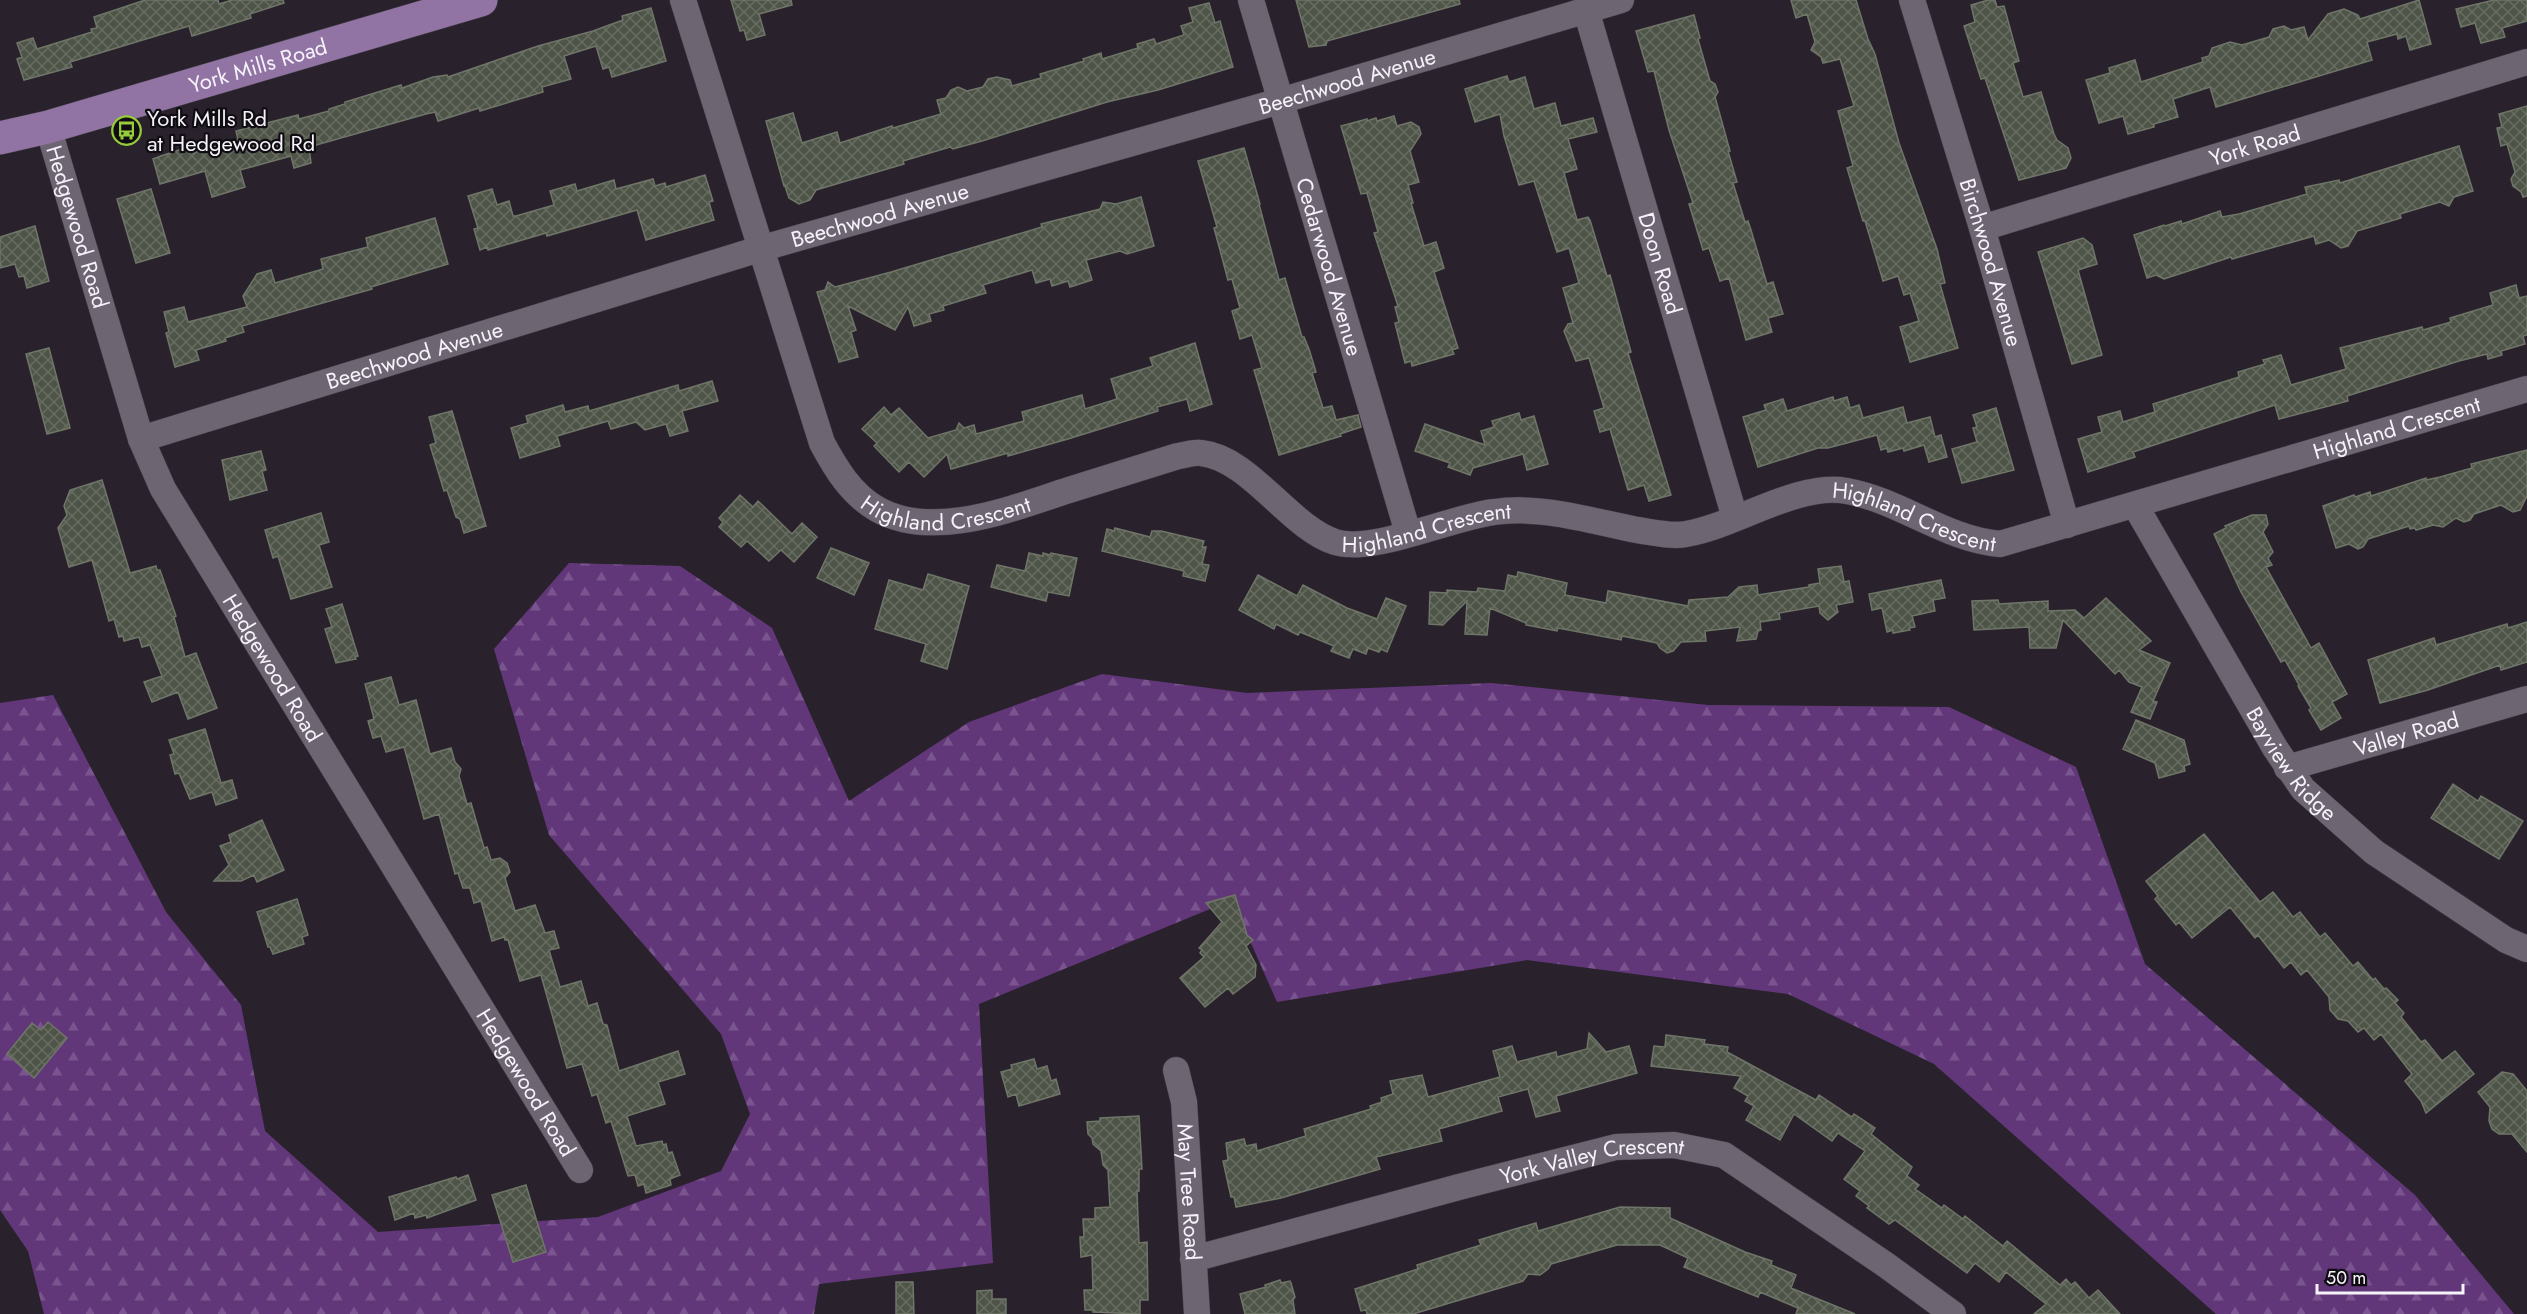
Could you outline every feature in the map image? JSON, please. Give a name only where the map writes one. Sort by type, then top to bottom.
[{"type":"main road","name":"York Mills Road","points":[[4,135],[48,127],[480,0]]},
{"type":"street","name":"Highland Crescent","points":[[683,0],[763,248],[822,443],[850,488],[878,509],[904,518],[930,522],[986,516],[1178,456],[1200,453],[1222,459],[1311,528],[1335,542],[1365,546],[1407,533],[1494,512],[1535,511],[1654,532],[1685,535],[1777,503],[1826,490],[1845,491],[1883,501],[1956,535],[1980,542],[2000,544],[2527,389]]},
{"type":"street","name":"Cedarwood Avenue","points":[[1251,0],[1407,533]]},
{"type":"street","name":"Beechwood Avenue","points":[[141,439],[763,248],[1280,101],[1621,0]]},
{"type":"street","name":"Birchwood Avenue","points":[[1912,0],[1982,228],[2067,525]]},
{"type":"street","name":"Doon Road","points":[[1586,10],[1735,518]]},
{"type":"street","name":"York Road","points":[[1982,228],[2527,62]]},
{"type":"street","name":"Hedgewood Road","points":[[48,127],[141,439],[164,489],[580,1170]]},
{"type":"street","name":"Bayview Ridge","points":[[2135,506],[2287,768],[2303,789],[2374,852],[2506,940],[2527,949]]},
{"type":"street","name":"Valley Road","points":[[2287,768],[2527,699]]},
{"type":"street","name":"May Tree Road","points":[[1176,1070],[1184,1102],[1197,1314]]},
{"type":"street","name":"York Valley Crescent","points":[[1193,1259],[1616,1147],[1674,1145],[1724,1155],[1886,1265],[1953,1314]]},
{"type":"green space","points":[[569,563],[680,566],[772,628],[849,801],[969,722],[1102,674],[1247,693],[1491,683],[1708,705],[1949,707],[2076,767],[2145,964],[2415,1195],[2514,1314],[2216,1314],[1934,1064],[1788,994],[1527,960],[1277,1002],[1232,900],[979,1004],[993,1263],[819,1284],[814,1314],[44,1314],[28,1251],[0,1210],[0,703],[53,695],[166,912],[241,1005],[265,1131],[378,1232],[598,1217],[721,1171],[750,1114],[721,1034],[549,835],[494,649]]},
{"type":"building","points":[[145,0],[218,0],[219,4],[232,0],[283,0],[284,3],[250,14],[251,18],[192,36],[189,26],[70,62],[72,67],[24,80],[17,59],[22,57],[17,43],[33,38],[37,49],[92,32],[91,29],[97,28],[94,17]]},
{"type":"building","points":[[731,0],[791,0],[792,5],[759,14],[765,35],[747,40],[744,30],[740,31]]},
{"type":"building","points":[[1296,0],[1459,0],[1460,4],[1327,41],[1326,45],[1309,47]]},
{"type":"building","points":[[1791,0],[1856,0],[1875,54],[1899,143],[1937,249],[1945,283],[1940,284],[1958,348],[1910,362],[1900,327],[1919,321],[1910,293],[1904,295],[1898,276],[1883,281],[1847,168],[1853,166],[1838,111],[1854,106],[1840,59],[1823,63],[1821,57],[1811,50],[1815,42],[1807,14],[1796,18]]},
{"type":"building","points":[[1995,0],[1997,7],[2004,6],[2019,61],[2013,63],[2023,97],[2041,92],[2054,134],[2057,140],[2068,148],[2071,158],[2066,168],[2019,180],[1985,78],[1981,79],[1964,26],[1975,22],[1971,5]]},
{"type":"building","points":[[2419,0],[2431,44],[2410,50],[2406,36],[2398,39],[2397,34],[2367,42],[2372,60],[2216,107],[2210,87],[2173,99],[2178,117],[2154,124],[2154,127],[2128,134],[2123,116],[2099,123],[2086,80],[2110,73],[2109,68],[2135,60],[2141,82],[2203,62],[2202,58],[2209,56],[2212,48],[2230,42],[2242,45],[2269,37],[2273,29],[2284,26],[2291,30],[2304,27],[2308,40],[2328,14],[2344,9],[2358,15],[2360,19]]},
{"type":"building","points":[[2494,0],[2527,0],[2527,21],[2502,28],[2505,37],[2481,43],[2475,23],[2461,27],[2456,9]]},
{"type":"building","points":[[1209,3],[1215,23],[1220,21],[1233,67],[1158,90],[1107,102],[982,141],[953,149],[950,147],[903,161],[904,164],[816,190],[810,200],[799,204],[789,198],[766,121],[793,113],[802,143],[837,132],[840,143],[892,126],[893,128],[941,114],[937,100],[946,98],[951,90],[958,87],[967,91],[983,87],[988,79],[997,77],[1010,80],[1012,86],[1041,78],[1040,74],[1084,61],[1083,59],[1101,53],[1102,59],[1138,48],[1137,44],[1154,39],[1156,44],[1184,35],[1181,26],[1193,22],[1189,8]]},
{"type":"building","points":[[651,8],[666,61],[612,77],[609,67],[603,69],[596,46],[564,56],[571,79],[542,87],[543,92],[438,121],[435,112],[426,114],[309,147],[311,163],[294,168],[291,156],[240,170],[245,187],[212,197],[205,171],[160,184],[153,159],[161,156],[191,146],[193,153],[238,140],[236,131],[298,115],[299,119],[329,111],[345,102],[401,85],[402,88],[433,77],[447,75],[448,77],[538,46],[593,31],[623,20],[622,16]]},
{"type":"building","points":[[1694,15],[1710,81],[1715,84],[1718,92],[1715,97],[1737,182],[1733,183],[1745,222],[1748,221],[1767,284],[1773,282],[1783,314],[1768,318],[1772,332],[1746,340],[1729,278],[1720,281],[1709,248],[1703,250],[1689,204],[1693,203],[1669,130],[1654,71],[1648,72],[1636,31]]},
{"type":"building","points":[[1507,76],[1509,82],[1525,77],[1534,109],[1555,103],[1561,126],[1593,118],[1597,132],[1568,139],[1577,169],[1564,173],[1577,220],[1588,217],[1590,220],[1607,276],[1610,275],[1631,352],[1628,353],[1671,495],[1649,501],[1644,485],[1628,490],[1610,429],[1600,432],[1594,411],[1604,408],[1589,358],[1576,361],[1564,331],[1568,324],[1573,323],[1563,288],[1579,283],[1569,248],[1557,252],[1534,181],[1519,185],[1504,136],[1500,114],[1475,122],[1465,89]]},
{"type":"building","points":[[2527,106],[2527,196],[2523,197],[2521,192],[2513,186],[2511,179],[2515,172],[2507,144],[2501,146],[2497,128],[2502,127],[2499,114]]},
{"type":"building","points":[[1394,116],[1397,126],[1411,122],[1419,127],[1421,134],[1410,151],[1419,182],[1408,185],[1413,203],[1411,203],[1424,246],[1436,242],[1444,268],[1434,272],[1458,348],[1452,350],[1454,354],[1412,366],[1411,361],[1405,363],[1395,323],[1399,322],[1395,307],[1398,306],[1374,233],[1378,232],[1367,193],[1361,194],[1341,126],[1367,119],[1367,121],[1376,118],[1377,121]]},
{"type":"building","points":[[2459,146],[2473,191],[2454,197],[2449,206],[2440,202],[2400,214],[2401,218],[2357,231],[2348,246],[2341,248],[2329,240],[2316,244],[2314,236],[2232,259],[2231,257],[2164,279],[2156,275],[2147,278],[2134,235],[2181,221],[2182,224],[2220,211],[2222,217],[2239,214],[2307,194],[2305,187],[2339,180],[2340,183]]},
{"type":"building","points":[[1244,148],[1279,280],[1285,278],[1302,337],[1309,349],[1316,372],[1312,373],[1323,408],[1332,406],[1336,420],[1358,415],[1361,427],[1340,434],[1341,436],[1279,455],[1254,370],[1262,368],[1252,335],[1240,339],[1232,311],[1240,308],[1232,279],[1228,280],[1214,228],[1217,227],[1198,161]]},
{"type":"building","points":[[705,175],[713,201],[709,202],[714,220],[646,240],[637,210],[547,236],[546,233],[488,250],[487,247],[480,250],[474,229],[478,228],[468,196],[492,189],[497,205],[509,201],[513,216],[516,216],[554,205],[550,191],[575,184],[577,191],[614,180],[616,189],[653,179],[655,186],[665,183],[666,187]]},
{"type":"building","points":[[151,189],[170,253],[136,263],[117,199]]},
{"type":"building","points":[[1141,197],[1154,246],[1127,254],[1120,251],[1086,260],[1092,280],[1070,287],[1068,281],[1052,286],[1050,279],[1036,283],[1032,270],[983,285],[986,293],[943,306],[944,310],[929,314],[931,321],[914,326],[908,307],[895,330],[848,306],[856,330],[851,332],[858,357],[839,362],[817,292],[825,290],[828,282],[835,287],[891,272],[1042,227],[1041,224],[1100,209],[1103,202],[1116,204]]},
{"type":"building","points":[[435,218],[448,264],[371,287],[372,289],[242,326],[244,332],[225,338],[226,341],[196,350],[199,360],[175,367],[166,333],[169,332],[164,312],[184,307],[188,322],[247,307],[243,296],[257,274],[271,270],[275,283],[323,269],[321,259],[368,247],[366,238]]},
{"type":"building","points":[[35,226],[49,281],[27,288],[24,276],[19,277],[15,264],[0,268],[0,237]]},
{"type":"building","points":[[2083,238],[2092,245],[2097,264],[2078,270],[2102,355],[2072,364],[2038,252]]},
{"type":"building","points":[[2516,285],[2519,298],[2527,296],[2527,335],[2523,336],[2525,344],[2501,351],[2502,355],[2488,359],[2487,354],[2459,361],[2347,396],[2348,401],[2279,419],[2275,405],[2133,452],[2135,457],[2088,472],[2078,439],[2102,432],[2098,417],[2120,411],[2123,422],[2155,412],[2153,404],[2239,377],[2238,372],[2265,364],[2263,360],[2281,355],[2291,385],[2346,369],[2340,348],[2451,322],[2450,318],[2493,305],[2490,293]]},
{"type":"building","points":[[1195,343],[1212,404],[1190,411],[1187,399],[1157,407],[1158,411],[1068,439],[951,469],[947,454],[924,477],[909,462],[899,472],[874,446],[877,443],[862,429],[884,407],[891,415],[899,408],[928,438],[956,430],[959,423],[964,428],[974,425],[976,434],[1024,421],[1022,412],[1082,395],[1085,409],[1117,399],[1111,379],[1153,366],[1150,358]]},
{"type":"building","points":[[49,348],[70,428],[47,434],[26,354]]},
{"type":"building","points":[[712,381],[718,401],[682,411],[688,431],[670,436],[666,424],[645,430],[636,422],[611,429],[608,421],[557,436],[560,446],[520,458],[511,428],[528,423],[526,416],[563,405],[565,412],[588,406],[589,411],[678,385],[679,391]]},
{"type":"building","points":[[1833,397],[1834,401],[1847,397],[1850,408],[1859,405],[1863,418],[1903,407],[1907,423],[1930,417],[1935,437],[1941,435],[1947,457],[1929,462],[1924,445],[1904,451],[1903,448],[1888,452],[1887,448],[1881,450],[1877,435],[1828,448],[1818,448],[1758,467],[1743,417],[1766,410],[1764,405],[1783,399],[1787,411]]},
{"type":"building","points":[[1996,408],[2014,470],[1962,483],[1952,449],[1977,442],[1973,428],[1977,427],[1973,415]]},
{"type":"building","points":[[452,411],[486,526],[464,533],[447,490],[444,491],[430,445],[436,443],[429,417]]},
{"type":"building","points":[[1519,413],[1521,420],[1534,416],[1548,464],[1527,470],[1523,454],[1473,468],[1470,475],[1448,467],[1450,463],[1415,451],[1425,424],[1485,445],[1481,431],[1494,427],[1492,421]]},
{"type":"building","points":[[2527,450],[2527,496],[2520,510],[2513,512],[2501,505],[2474,514],[2470,520],[2464,522],[2456,518],[2443,527],[2433,525],[2416,530],[2415,528],[2410,529],[2409,526],[2368,539],[2363,547],[2358,549],[2349,544],[2336,548],[2323,506],[2354,495],[2355,497],[2370,492],[2371,496],[2426,478],[2426,480],[2472,468],[2471,464]]},
{"type":"building","points":[[261,451],[266,470],[262,471],[267,490],[230,500],[222,460]]},
{"type":"building","points":[[102,480],[130,573],[156,566],[157,570],[160,570],[176,616],[174,617],[185,657],[196,653],[217,708],[188,719],[178,692],[152,702],[144,682],[162,676],[150,645],[142,647],[139,637],[124,641],[123,636],[119,637],[114,619],[109,621],[92,560],[69,567],[58,528],[67,515],[64,506],[70,490]]},
{"type":"building","points":[[740,495],[753,507],[758,501],[792,534],[802,523],[817,537],[794,562],[781,550],[769,561],[747,541],[741,547],[719,527],[723,522],[719,518]]},
{"type":"building","points":[[321,513],[329,542],[319,545],[332,587],[291,599],[278,556],[273,558],[265,530]]},
{"type":"building","points":[[2252,515],[2266,515],[2268,524],[2263,532],[2273,552],[2268,558],[2272,565],[2266,567],[2311,648],[2319,643],[2347,694],[2332,702],[2341,718],[2321,730],[2285,660],[2281,662],[2241,592],[2214,534],[2226,528],[2225,526]]},
{"type":"building","points":[[1115,528],[1150,537],[1152,531],[1161,531],[1204,541],[1202,547],[1206,547],[1202,564],[1209,565],[1205,581],[1183,576],[1184,571],[1102,551],[1107,529],[1114,531]]},
{"type":"building","points":[[831,548],[869,563],[854,595],[817,578]]},
{"type":"building","points":[[1029,553],[1043,556],[1043,553],[1050,555],[1051,553],[1077,558],[1069,596],[1048,592],[1046,601],[991,587],[997,565],[1025,571]]},
{"type":"building","points":[[1841,566],[1844,582],[1849,581],[1853,602],[1836,605],[1838,612],[1828,620],[1820,613],[1819,606],[1779,613],[1780,619],[1760,622],[1761,630],[1758,631],[1756,639],[1737,641],[1740,627],[1705,631],[1706,641],[1681,642],[1673,651],[1667,653],[1657,643],[1622,636],[1621,640],[1558,628],[1557,631],[1526,625],[1526,623],[1490,608],[1487,635],[1465,634],[1467,601],[1443,625],[1429,624],[1430,592],[1447,593],[1447,590],[1477,592],[1478,588],[1505,591],[1508,575],[1517,577],[1518,572],[1567,583],[1565,595],[1606,603],[1608,591],[1688,606],[1689,600],[1728,597],[1739,587],[1757,585],[1758,595],[1809,587],[1809,585],[1820,583],[1818,569]]},
{"type":"building","points":[[928,574],[969,586],[947,669],[921,661],[926,644],[875,629],[889,580],[923,590]]},
{"type":"building","points":[[1258,575],[1297,596],[1303,585],[1347,608],[1377,619],[1386,598],[1406,606],[1387,652],[1368,648],[1366,654],[1353,649],[1349,658],[1331,651],[1334,646],[1300,632],[1298,635],[1276,624],[1274,629],[1239,610]]},
{"type":"building","points":[[1941,580],[1945,598],[1933,600],[1935,611],[1912,616],[1915,627],[1909,628],[1910,630],[1887,632],[1882,608],[1872,610],[1869,594]]},
{"type":"building","points":[[2106,598],[2151,641],[2139,650],[2170,663],[2153,701],[2157,702],[2150,719],[2131,712],[2142,687],[2129,682],[2119,670],[2115,674],[2063,620],[2056,648],[2030,648],[2029,627],[1974,630],[1972,601],[1998,600],[1999,604],[2048,601],[2048,611],[2075,610],[2084,618]]},
{"type":"building","points":[[342,604],[358,656],[355,657],[356,659],[336,663],[325,629],[332,627],[326,609]]},
{"type":"building","points":[[2527,622],[2527,662],[2501,670],[2500,665],[2428,690],[2380,703],[2368,660],[2434,638],[2436,645],[2507,624],[2508,628]]},
{"type":"building","points":[[391,677],[399,705],[416,700],[430,754],[451,748],[455,762],[461,769],[459,776],[467,804],[471,803],[484,848],[487,847],[491,860],[500,858],[507,863],[510,872],[505,878],[515,911],[535,905],[545,933],[554,931],[559,948],[549,950],[560,987],[581,981],[588,1006],[597,1003],[603,1024],[607,1025],[619,1071],[678,1051],[685,1074],[658,1082],[665,1104],[627,1116],[636,1146],[662,1141],[663,1145],[666,1144],[668,1153],[672,1152],[680,1175],[670,1179],[671,1185],[646,1193],[644,1184],[638,1186],[635,1175],[628,1176],[611,1121],[606,1123],[597,1094],[592,1096],[582,1064],[567,1068],[541,975],[520,981],[508,940],[504,937],[492,941],[481,901],[474,903],[470,888],[463,888],[458,873],[455,874],[439,814],[424,819],[404,747],[386,752],[381,736],[373,738],[368,721],[374,719],[365,684]]},
{"type":"building","points":[[2136,720],[2184,740],[2190,764],[2184,766],[2185,771],[2159,778],[2155,763],[2123,749]]},
{"type":"building","points":[[205,729],[221,783],[232,780],[237,798],[216,805],[212,792],[190,799],[179,773],[175,774],[170,755],[174,754],[169,740]]},
{"type":"building","points":[[2453,784],[2478,801],[2481,796],[2523,821],[2499,859],[2431,818]]},
{"type":"building","points":[[262,820],[284,870],[257,882],[254,875],[241,881],[214,881],[229,865],[220,846],[231,842],[229,835]]},
{"type":"building","points":[[2204,834],[2260,902],[2273,892],[2293,917],[2300,912],[2320,937],[2325,933],[2353,966],[2358,962],[2373,980],[2375,978],[2398,1000],[2395,1003],[2404,1013],[2401,1017],[2421,1042],[2425,1040],[2442,1061],[2455,1051],[2474,1074],[2426,1113],[2421,1101],[2405,1081],[2412,1074],[2381,1034],[2374,1040],[2364,1028],[2358,1032],[2348,1021],[2338,1019],[2330,1010],[2329,997],[2307,970],[2301,975],[2291,962],[2284,968],[2258,935],[2255,938],[2230,907],[2192,938],[2179,922],[2176,925],[2155,899],[2158,896],[2146,881]]},
{"type":"building","points":[[1235,895],[1247,935],[1253,940],[1246,946],[1256,965],[1255,977],[1233,994],[1228,988],[1205,1007],[1180,978],[1204,957],[1199,948],[1222,922],[1206,903]]},
{"type":"building","points":[[297,899],[308,935],[302,937],[304,944],[273,954],[268,947],[257,912]]},
{"type":"building","points":[[48,1022],[67,1038],[34,1078],[7,1054],[32,1023],[41,1030]]},
{"type":"building","points":[[1589,1033],[1606,1052],[1629,1046],[1637,1073],[1556,1096],[1560,1111],[1536,1117],[1528,1089],[1498,1097],[1502,1111],[1439,1129],[1442,1141],[1376,1157],[1380,1169],[1281,1198],[1236,1207],[1234,1197],[1231,1197],[1223,1161],[1228,1160],[1226,1143],[1244,1139],[1246,1146],[1256,1144],[1257,1151],[1306,1136],[1304,1129],[1371,1109],[1370,1106],[1382,1102],[1381,1098],[1393,1094],[1390,1081],[1422,1075],[1428,1097],[1500,1077],[1493,1051],[1512,1046],[1517,1062],[1556,1052],[1557,1057],[1587,1049]]},
{"type":"building","points":[[1666,1035],[1705,1040],[1704,1044],[1728,1047],[1727,1052],[1816,1100],[1819,1095],[1852,1117],[1854,1114],[1875,1128],[1871,1134],[1912,1167],[1907,1176],[1919,1185],[1915,1189],[1942,1208],[1944,1205],[1963,1219],[1965,1216],[2003,1246],[2007,1241],[2060,1285],[2066,1279],[2071,1285],[2075,1282],[2089,1298],[2098,1290],[2120,1314],[2034,1314],[2046,1304],[2006,1272],[1999,1282],[1975,1263],[1967,1273],[1895,1220],[1889,1224],[1867,1208],[1869,1206],[1856,1196],[1860,1191],[1844,1179],[1865,1151],[1838,1133],[1832,1141],[1794,1114],[1780,1140],[1746,1120],[1754,1106],[1745,1101],[1748,1096],[1734,1088],[1741,1076],[1651,1066],[1654,1046],[1665,1047]]},
{"type":"building","points":[[1034,1059],[1037,1069],[1047,1066],[1051,1081],[1056,1079],[1060,1094],[1019,1106],[1016,1094],[1008,1097],[1001,1072],[1012,1069],[1011,1065]]},
{"type":"building","points":[[2502,1072],[2513,1074],[2527,1091],[2527,1152],[2512,1134],[2499,1134],[2492,1129],[2489,1121],[2490,1107],[2478,1092]]},
{"type":"building","points":[[1139,1116],[1142,1169],[1139,1169],[1139,1191],[1137,1191],[1139,1243],[1147,1242],[1148,1300],[1140,1300],[1140,1314],[1085,1310],[1084,1290],[1093,1290],[1092,1255],[1081,1257],[1080,1237],[1084,1237],[1083,1219],[1095,1219],[1095,1208],[1110,1207],[1108,1170],[1103,1165],[1101,1151],[1093,1144],[1088,1134],[1087,1122],[1100,1121],[1100,1118]]},
{"type":"building","points":[[468,1175],[476,1200],[427,1218],[426,1215],[415,1218],[414,1213],[395,1220],[389,1197]]},
{"type":"building","points":[[526,1185],[546,1252],[513,1262],[492,1195]]},
{"type":"building","points":[[1620,1207],[1670,1208],[1670,1218],[1745,1252],[1772,1261],[1771,1265],[1796,1275],[1791,1288],[1855,1314],[1796,1314],[1798,1308],[1760,1292],[1758,1297],[1684,1267],[1688,1258],[1660,1245],[1617,1245],[1551,1264],[1540,1275],[1528,1274],[1523,1281],[1413,1314],[1367,1314],[1366,1310],[1361,1311],[1355,1289],[1418,1269],[1417,1265],[1481,1245],[1479,1240],[1536,1223],[1538,1231]]},
{"type":"building","points":[[1280,1280],[1281,1283],[1290,1281],[1291,1283],[1295,1297],[1293,1300],[1295,1314],[1245,1314],[1240,1294],[1266,1287],[1265,1285]]},
{"type":"building","points":[[896,1282],[913,1282],[914,1314],[896,1314]]},
{"type":"building","points":[[992,1290],[992,1299],[1006,1299],[1006,1314],[977,1314],[977,1291]]},
{"type":"place","name":"York Mills Rd at Hedgewood Rd","points":[[126,131]]}]
